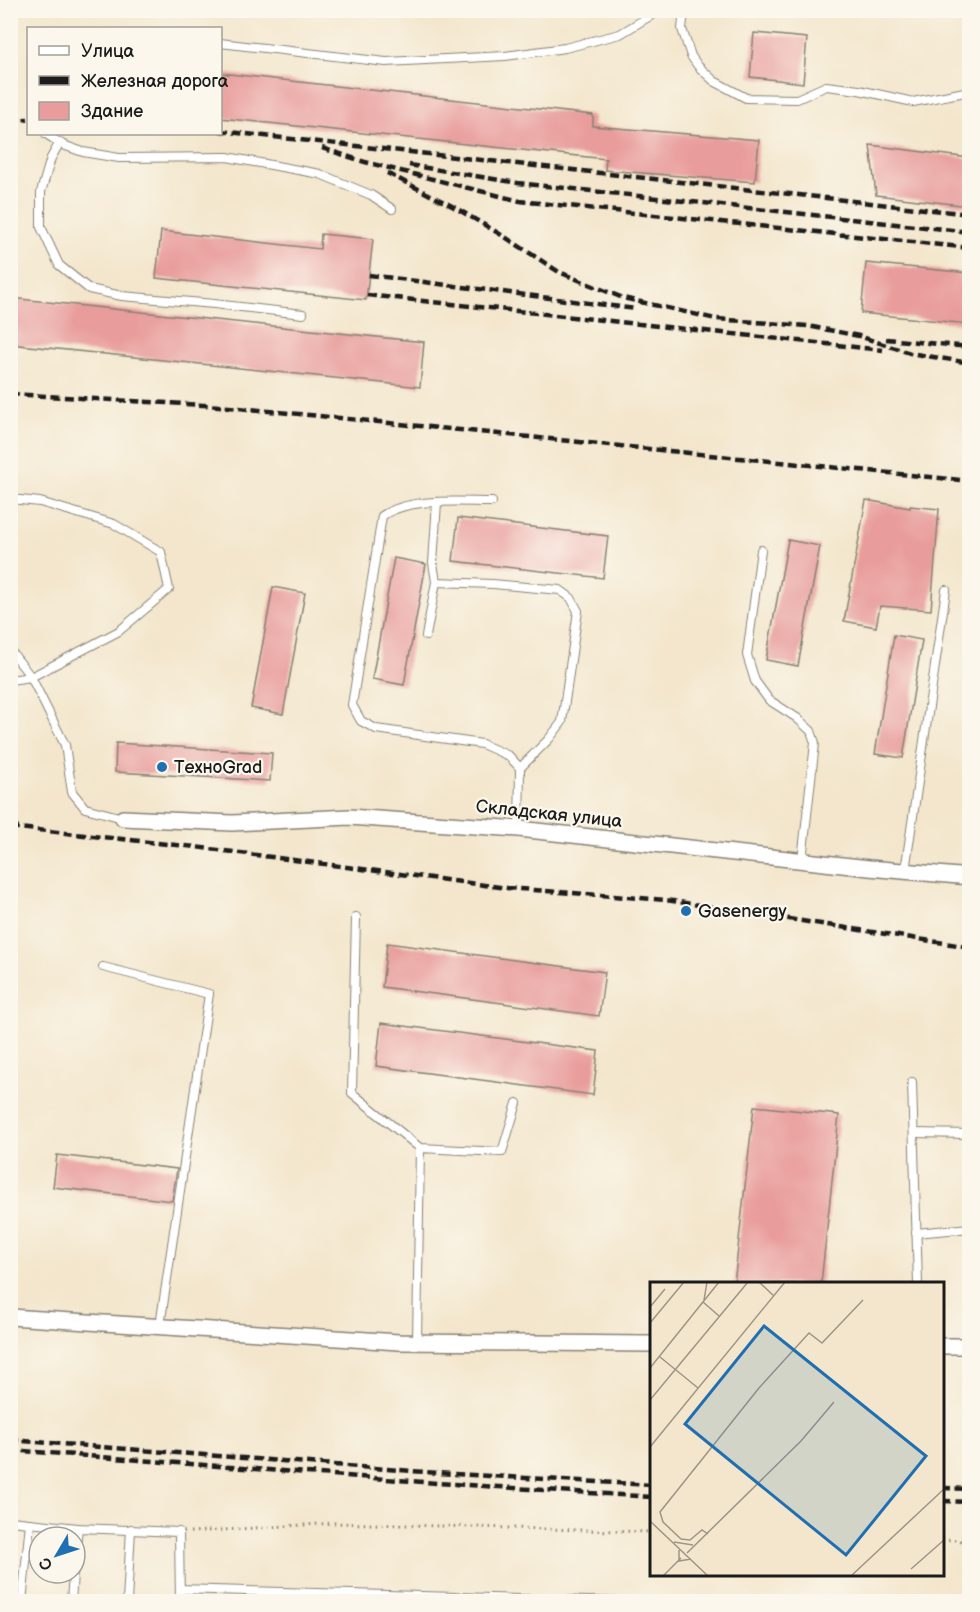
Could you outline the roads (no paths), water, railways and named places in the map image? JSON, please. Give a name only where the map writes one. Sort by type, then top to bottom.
[{"type":"street","name":"Складская улица","points":[[123,818],[232,824],[349,817],[519,829],[905,872],[969,877]]},
{"type":"street","points":[[10,1317],[417,1342],[650,1344]]},
{"type":"street","points":[[944,1346],[969,1346]]},
{"type":"lane","points":[[222,43],[386,62],[505,56],[565,48],[620,34],[660,10]]},
{"type":"lane","points":[[684,10],[681,29],[691,56],[698,66],[714,81],[746,98],[797,99],[826,86],[859,90],[914,102],[969,92]]},
{"type":"lane","points":[[48,135],[83,152],[119,158],[227,157],[320,174],[371,195],[392,209]]},
{"type":"lane","points":[[60,142],[51,158],[41,192],[41,227],[59,265],[89,289],[122,296],[303,314]]},
{"type":"lane","points":[[10,499],[40,502],[114,524],[161,552],[169,589],[119,631],[31,678],[10,680]]},
{"type":"lane","points":[[426,636],[436,582],[433,563],[437,502]]},
{"type":"lane","points":[[492,502],[437,502],[393,509],[382,516],[352,705],[360,721],[376,729],[482,744],[509,756],[520,768],[519,829]]},
{"type":"lane","points":[[761,550],[747,656],[755,681],[770,700],[811,730],[815,743],[802,861]]},
{"type":"lane","points":[[436,582],[560,590],[571,598],[578,611],[562,722],[549,739],[520,768]]},
{"type":"lane","points":[[905,872],[946,590]]},
{"type":"lane","points":[[10,650],[31,678],[65,745],[72,792],[85,808],[123,818]]},
{"type":"lane","points":[[356,917],[352,1093],[420,1148],[502,1152],[518,1103]]},
{"type":"lane","points":[[103,967],[209,994],[160,1326]]},
{"type":"lane","points":[[912,1082],[918,1282]]},
{"type":"lane","points":[[914,1133],[969,1134]]},
{"type":"lane","points":[[417,1342],[420,1148]]},
{"type":"lane","points":[[916,1233],[969,1228]]},
{"type":"lane","points":[[10,1521],[49,1525]]},
{"type":"lane","points":[[22,1602],[30,1523]]},
{"type":"lane","points":[[87,1528],[179,1532],[180,1602]]},
{"type":"lane","points":[[127,1602],[131,1529]]},
{"type":"lane","points":[[71,1602],[73,1585]]},
{"type":"lane","points":[[180,1589],[624,1602]]},
{"type":"railway","points":[[10,120],[27,119]]},
{"type":"railway","points":[[222,131],[970,214]]},
{"type":"railway","points":[[322,148],[365,162],[520,201],[970,248]]},
{"type":"railway","points":[[409,165],[518,183],[970,232]]},
{"type":"railway","points":[[387,173],[454,207],[559,272],[623,298],[716,319],[808,326],[859,336],[910,353],[970,363]]},
{"type":"railway","points":[[369,275],[636,309]]},
{"type":"railway","points":[[367,295],[883,350]]},
{"type":"railway","points":[[886,339],[970,347]]},
{"type":"railway","points":[[10,394],[219,406],[970,481]]},
{"type":"railway","points":[[10,827],[195,847],[507,888],[666,900],[970,947]]},
{"type":"railway","points":[[10,1440],[438,1473],[650,1485]]},
{"type":"railway","points":[[10,1450],[650,1497]]},
{"type":"railway","points":[[944,1488],[970,1489]]},
{"type":"railway","points":[[944,1501],[970,1502]]},
{"type":"place","name":"ТехноGrad","points":[[162,767]]},
{"type":"place","name":"Gasenergy","points":[[686,911]]}]
